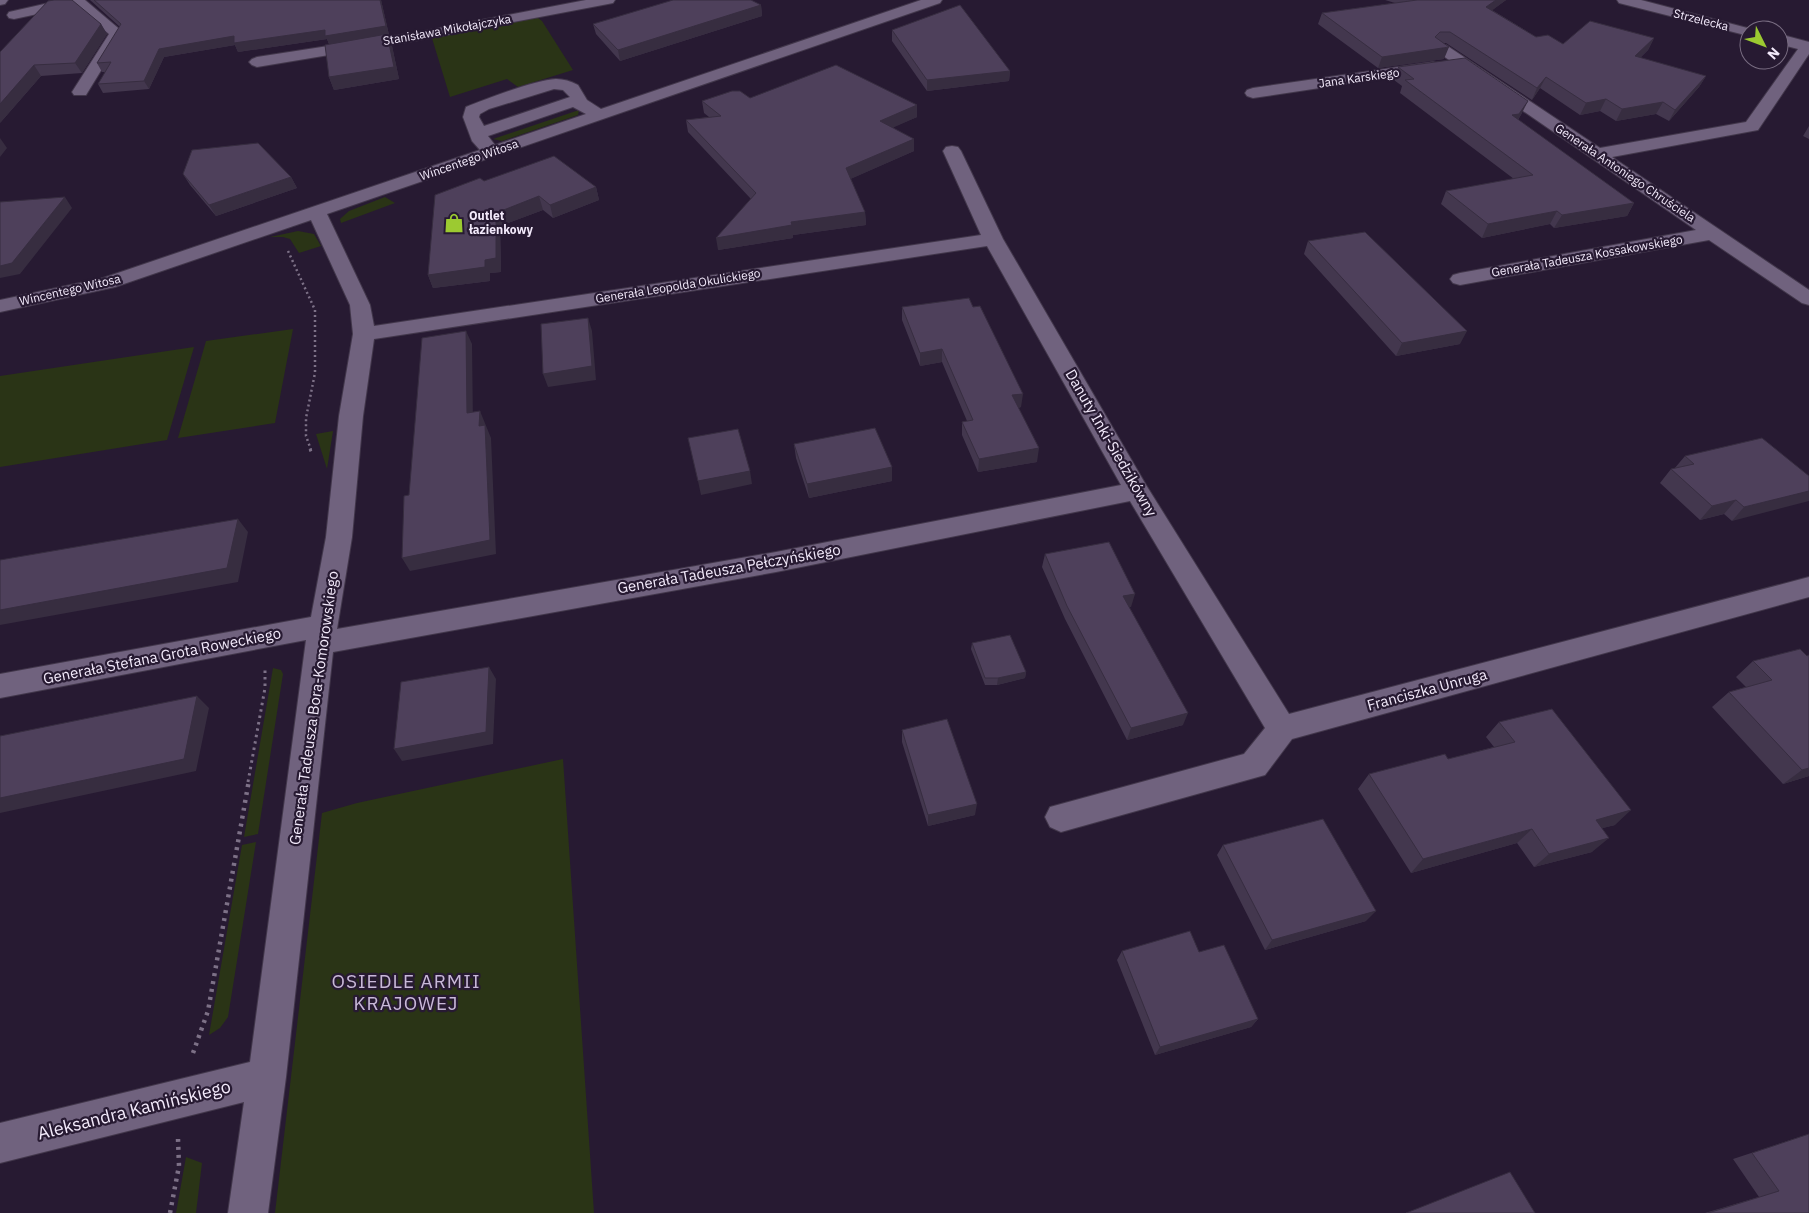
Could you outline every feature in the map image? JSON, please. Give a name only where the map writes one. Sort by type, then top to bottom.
[{"type":"street","points":[[0,21],[14,15],[79,0],[117,33],[80,92]]},
{"type":"street","name":"Stanisława Mikołajczyka","points":[[257,62],[419,36],[608,0]]},
{"type":"street","name":"Wincentego Witosa","points":[[0,306],[108,283],[317,212],[484,142],[935,0]]},
{"type":"street","name":"Strzelecka","points":[[1624,0],[1739,29]]},
{"type":"street","points":[[878,3],[896,13]]},
{"type":"street","points":[[0,6],[16,7],[18,12],[14,15]]},
{"type":"street","points":[[1597,154],[1752,126],[1808,47],[1789,42]]},
{"type":"street","name":"Generała Antoniego Chruściela","points":[[1441,48],[1809,299]]},
{"type":"street","name":"Jana Karskiego","points":[[1254,93],[1464,63]]},
{"type":"street","points":[[560,83],[568,86],[588,108],[571,102],[484,142],[471,117],[472,111],[483,106],[560,83]]},
{"type":"street","name":"Danuty Inki-Siedzikówny","points":[[952,150],[993,238],[1137,491],[1282,729]]},
{"type":"street","name":"Generała Tadeusza Bora-Komorowskiego","points":[[248,1213],[267,1077],[322,634],[339,537],[351,416],[364,334],[360,305],[317,212]]},
{"type":"street","name":"Generała Tadeusza Kossakowskiego","points":[[1460,279],[1713,233]]},
{"type":"street","name":"Generała Leopolda Okulickiego","points":[[364,334],[993,238]]},
{"type":"street","name":"Generała Tadeusza Pełczyńskiego","points":[[322,634],[776,562],[1137,491]]},
{"type":"street","name":"Franciszka Unruga","points":[[1282,729],[1809,587]]},
{"type":"street","name":"Generała Stefana Grota Roweckiego","points":[[0,686],[265,637],[322,634]]},
{"type":"street","points":[[1061,817],[1254,765],[1282,729]]},
{"type":"street","name":"Aleksandra Kamińskiego","points":[[0,1143],[267,1077]]},
{"type":"path","points":[[288,249],[316,310],[315,373],[306,418],[306,436],[313,456]]},
{"type":"path","points":[[170,1213],[178,1166],[176,1100],[208,1011],[265,688],[265,637]]},
{"type":"green space","points":[[534,15],[542,21],[573,70],[518,87],[507,79],[450,97],[431,35]]},
{"type":"green space","points":[[579,110],[578,115],[502,141],[493,139]]},
{"type":"green space","points":[[385,197],[395,203],[341,223],[340,219],[349,211]]},
{"type":"green space","points":[[298,231],[314,234],[321,246],[299,253],[290,239],[270,237]]},
{"type":"green space","points":[[293,329],[275,423],[178,438],[206,341]]},
{"type":"green space","points":[[194,347],[167,440],[0,467],[0,376]]},
{"type":"green space","points":[[333,431],[327,469],[316,434]]},
{"type":"green space","points":[[273,668],[281,670],[283,674],[258,834],[244,837]]},
{"type":"green space","points":[[563,759],[594,1213],[275,1213],[322,813],[357,803]]},
{"type":"green space","points":[[256,842],[228,1017],[220,1028],[209,1035],[242,845]]},
{"type":"green space","points":[[186,1157],[202,1163],[196,1213],[176,1213]]},
{"type":"building","points":[[72,0],[101,24],[75,63],[34,65],[0,104],[0,52],[48,1]]},
{"type":"building","points":[[94,0],[380,0],[386,26],[325,36],[325,30],[234,43],[234,36],[159,49],[144,81],[98,84],[111,62],[97,63],[121,24]]},
{"type":"building","points":[[673,0],[751,0],[761,5],[618,50],[593,24]]},
{"type":"building","points":[[1417,0],[1496,0],[1486,7],[1536,37],[1548,35],[1563,44],[1590,21],[1654,38],[1635,56],[1706,76],[1675,110],[1663,102],[1622,109],[1606,99],[1586,103],[1546,77],[1537,88],[1450,32],[1440,32],[1435,37],[1449,47],[1382,57],[1322,13]]},
{"type":"building","points":[[960,5],[1010,71],[927,80],[892,30]]},
{"type":"building","points":[[387,34],[394,67],[329,77],[325,45]]},
{"type":"building","points":[[1465,58],[1528,101],[1519,114],[1512,115],[1634,203],[1562,215],[1557,211],[1488,224],[1446,191],[1533,175],[1405,80],[1414,79],[1398,67]]},
{"type":"building","points":[[836,65],[917,105],[880,121],[914,139],[846,168],[865,212],[791,222],[792,225],[716,238],[756,193],[686,120],[721,116],[702,101],[732,91],[740,91],[750,98]]},
{"type":"building","points":[[258,143],[291,177],[209,205],[183,174],[192,150]]},
{"type":"building","points":[[554,156],[596,187],[550,205],[539,196],[496,213],[496,258],[485,260],[485,267],[428,275],[435,195],[480,178],[484,181]]},
{"type":"building","points":[[65,197],[12,263],[0,266],[0,202]]},
{"type":"building","points":[[1365,232],[1467,331],[1402,343],[1308,241]]},
{"type":"building","points":[[969,298],[973,307],[980,306],[1023,394],[1012,395],[1039,448],[979,459],[962,422],[973,420],[942,349],[920,353],[902,307]]},
{"type":"building","points":[[588,318],[592,366],[543,374],[541,324]]},
{"type":"building","points":[[466,331],[467,413],[480,411],[479,426],[485,425],[490,540],[402,558],[404,496],[409,495],[422,338]]},
{"type":"building","points":[[875,428],[892,467],[807,484],[794,444]]},
{"type":"building","points":[[738,429],[750,471],[698,481],[688,438]]},
{"type":"building","points":[[1762,438],[1809,476],[1809,491],[1744,507],[1736,500],[1712,506],[1671,469],[1694,464],[1685,456]]},
{"type":"building","points":[[238,519],[227,568],[0,610],[0,560]]},
{"type":"building","points":[[1109,542],[1135,594],[1123,596],[1188,713],[1131,728],[1067,606],[1045,554]]},
{"type":"building","points":[[1010,635],[1026,672],[998,678],[985,678],[972,643]]},
{"type":"building","points":[[1800,649],[1807,656],[1809,655],[1809,768],[1802,770],[1729,692],[1772,680],[1753,661]]},
{"type":"building","points":[[489,667],[486,732],[394,749],[401,682]]},
{"type":"building","points":[[197,696],[184,759],[0,798],[0,736]]},
{"type":"building","points":[[1552,709],[1631,810],[1596,820],[1609,838],[1549,854],[1532,829],[1423,859],[1369,774],[1445,754],[1448,759],[1515,742],[1499,722]]},
{"type":"building","points":[[947,719],[977,804],[928,815],[902,730]]},
{"type":"building","points":[[1323,819],[1376,911],[1272,940],[1223,845]]},
{"type":"building","points":[[1190,931],[1199,952],[1224,945],[1258,1019],[1160,1047],[1122,951]]},
{"type":"building","points":[[1809,1134],[1809,1213],[1708,1213],[1779,1191],[1752,1153]]},
{"type":"building","points":[[1510,1172],[1535,1213],[1406,1213]]},
{"type":"place","name":"Outlet łazienkowy","points":[[454,223]]},
{"type":"district","name":"OSIEDLE ARMII KRAJOWEJ","points":[[406,992]]}]
